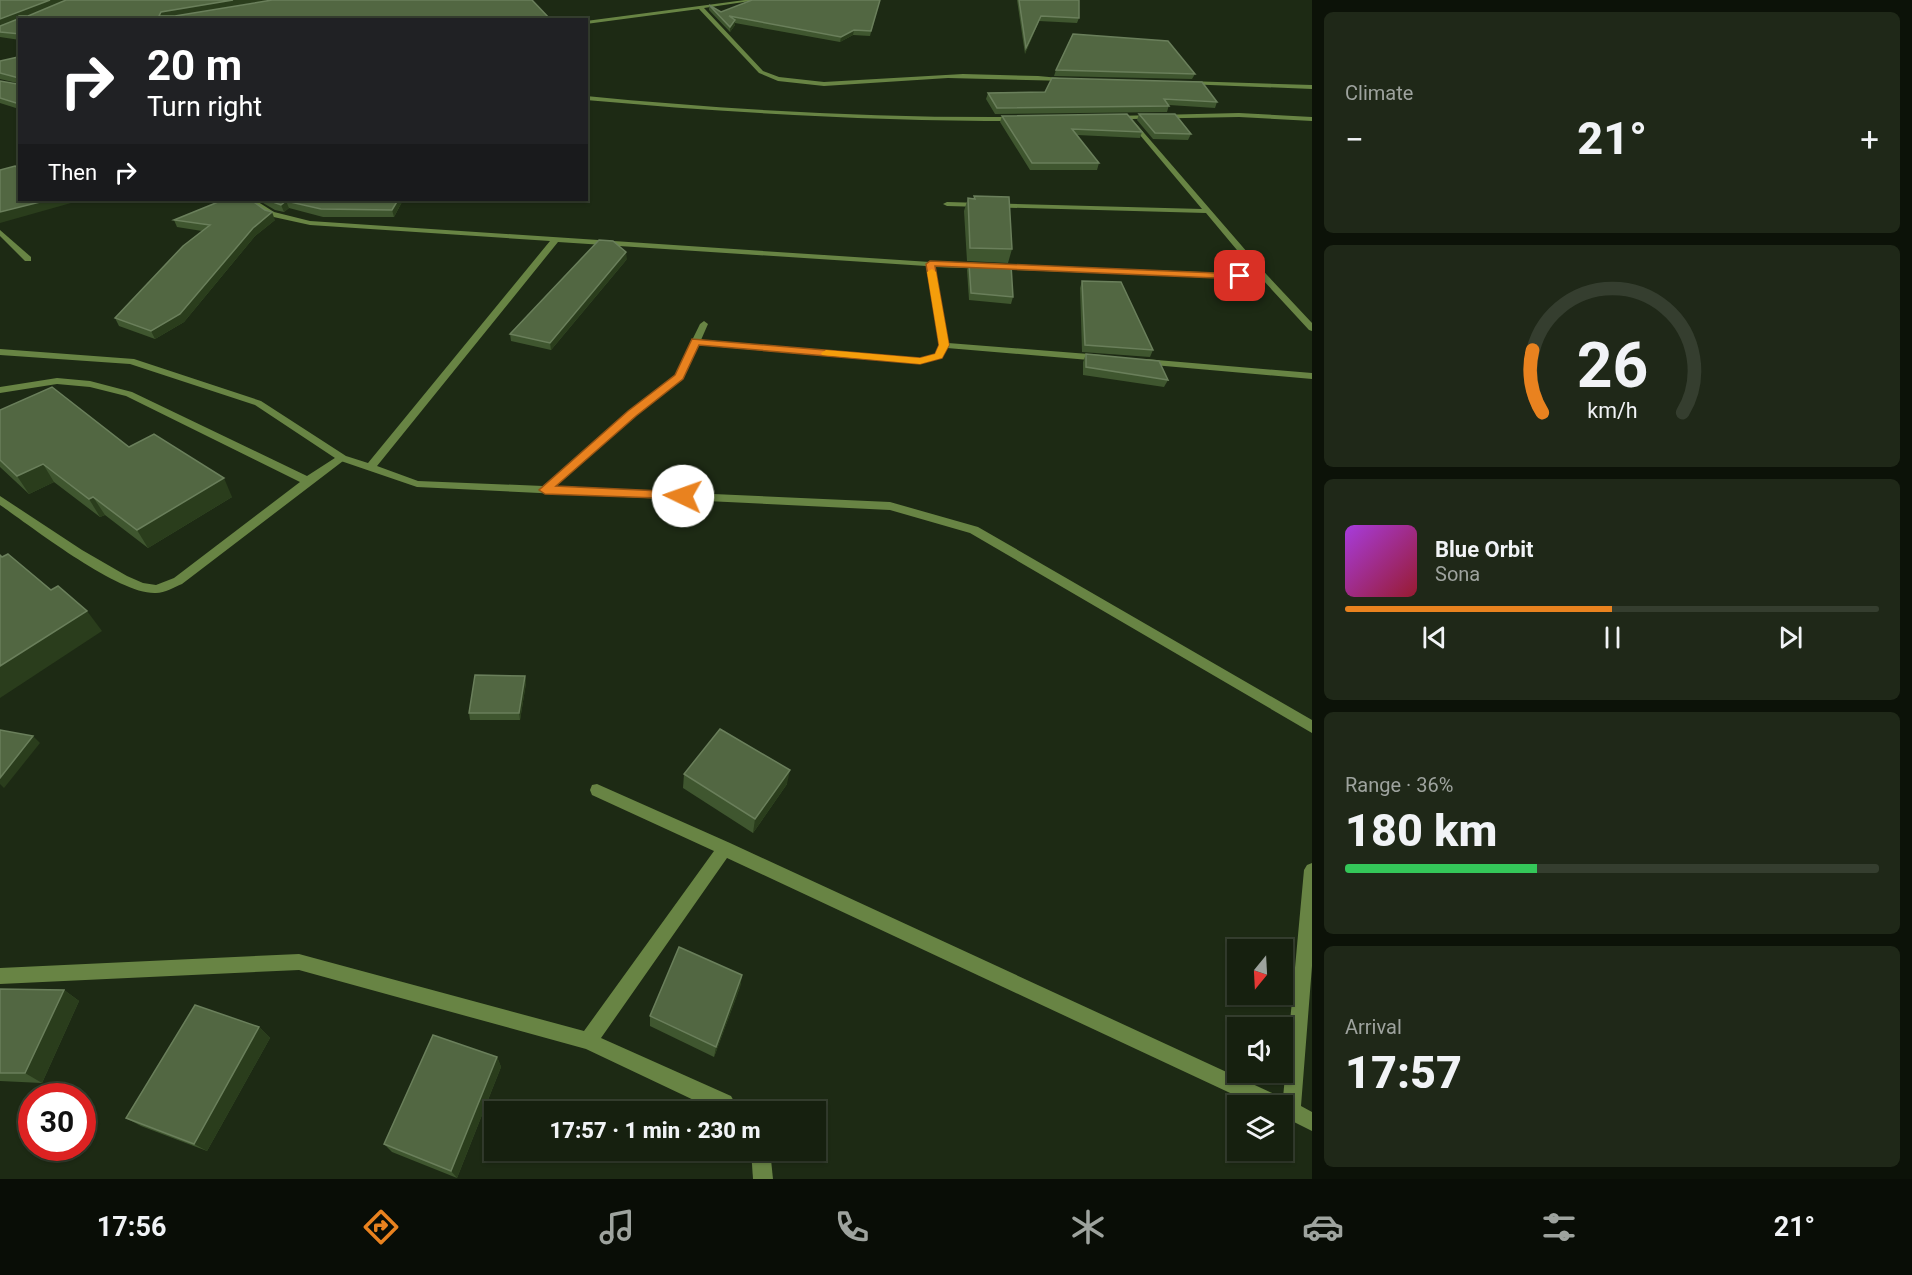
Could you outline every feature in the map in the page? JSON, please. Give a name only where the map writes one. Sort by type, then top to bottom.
[{"type":"street","points":[[588,23],[755,0]]},
{"type":"street","points":[[701,8],[761,72],[772,78],[829,83],[949,76],[1078,79]]},
{"type":"street","points":[[1183,83],[1312,87]]},
{"type":"street","points":[[588,98],[719,111],[920,119],[1027,119]]},
{"type":"street","points":[[1106,118],[1239,116],[1312,119]]},
{"type":"street","points":[[1128,117],[1264,278],[1312,328]]},
{"type":"street","points":[[252,201],[272,214],[310,223],[930,264],[1264,278]]},
{"type":"street","points":[[947,204],[1208,210]]},
{"type":"street","points":[[0,232],[28,259]]},
{"type":"street","points":[[370,468],[555,240]]},
{"type":"street","points":[[696,342],[920,361],[939,356],[944,345],[930,264]]},
{"type":"street","points":[[545,490],[679,376],[705,324]]},
{"type":"street","points":[[944,345],[1106,359]]},
{"type":"street","points":[[0,352],[131,361],[258,403],[342,458],[417,484],[890,506],[974,530],[1312,727]]},
{"type":"street","points":[[1130,361],[1312,376]]},
{"type":"street","points":[[0,390],[57,381],[90,384],[129,394],[308,481]]},
{"type":"street","points":[[0,500],[107,571],[134,585],[156,589],[178,581],[308,481],[342,458]]},
{"type":"street","points":[[597,790],[1259,1095]]},
{"type":"street","points":[[588,1041],[725,848]]},
{"type":"street","points":[[1286,1095],[1312,870]]},
{"type":"street","points":[[0,976],[299,963],[588,1041],[720,1101]]},
{"type":"street","points":[[1293,1111],[1312,1122]]},
{"type":"street","points":[[761,1161],[763,1179]]},
{"type":"building","points":[[0,0],[50,0],[0,19]]},
{"type":"building","points":[[66,0],[233,0],[161,12],[159,16],[175,16],[272,0],[532,0],[549,18],[18,18],[19,16],[28,16]]},
{"type":"building","points":[[752,0],[880,0],[871,31],[854,30],[841,37],[729,16],[735,20],[730,27],[709,5],[721,12]]},
{"type":"building","points":[[1019,0],[1079,0],[1079,18],[1041,16],[1026,48]]},
{"type":"building","points":[[18,19],[18,34],[0,32],[0,26]]},
{"type":"building","points":[[1073,34],[1168,41],[1195,74],[1056,70]]},
{"type":"building","points":[[18,57],[18,78],[0,73],[0,61]]},
{"type":"building","points":[[1052,78],[1202,82],[1217,102],[1164,99],[1169,106],[997,108],[988,93],[1045,92]]},
{"type":"building","points":[[0,81],[17,84],[18,81],[18,102],[0,98]]},
{"type":"building","points":[[1127,114],[1142,132],[1072,129],[1099,163],[1032,163],[1002,116]]},
{"type":"building","points":[[1139,114],[1175,114],[1191,134],[1155,133]]},
{"type":"building","points":[[15,166],[18,168],[18,201],[44,201],[0,212],[0,170]]},
{"type":"building","points":[[974,196],[1009,197],[1012,249],[970,248],[968,198],[975,199]]},
{"type":"building","points":[[221,201],[252,201],[272,212],[253,228],[180,314],[151,331],[115,318],[183,246],[210,225],[174,220]]},
{"type":"building","points":[[271,201],[286,201],[281,205]]},
{"type":"building","points":[[286,201],[397,201],[392,210],[321,209]]},
{"type":"building","points":[[599,240],[613,241],[626,252],[550,343],[510,334]]},
{"type":"building","points":[[969,264],[1011,265],[1013,297],[971,293]]},
{"type":"building","points":[[1082,281],[1121,282],[1153,350],[1085,345]]},
{"type":"building","points":[[1086,354],[1159,361],[1168,380],[1086,367]]},
{"type":"building","points":[[52,387],[129,447],[154,434],[224,478],[137,530],[93,497],[89,499],[43,464],[17,476],[0,460],[0,410]]},
{"type":"building","points":[[8,554],[51,590],[58,586],[87,611],[0,666],[0,555],[2,557]]},
{"type":"building","points":[[475,675],[525,676],[519,713],[469,713]]},
{"type":"building","points":[[720,729],[790,770],[755,819],[684,774]]},
{"type":"building","points":[[0,730],[33,736],[0,778]]},
{"type":"building","points":[[679,947],[742,975],[716,1047],[650,1016]]},
{"type":"building","points":[[0,989],[64,990],[25,1073],[0,1073]]},
{"type":"building","points":[[195,1005],[259,1027],[194,1144],[126,1118]]},
{"type":"building","points":[[433,1035],[497,1057],[451,1171],[384,1144]]},
{"type":"slow traffic","points":[[826,353],[920,361],[939,356],[944,345],[932,272]]},
{"type":"route","points":[[683,496],[545,490],[679,376],[696,342],[920,361],[939,356],[944,345],[930,264],[1240,276]]}]
